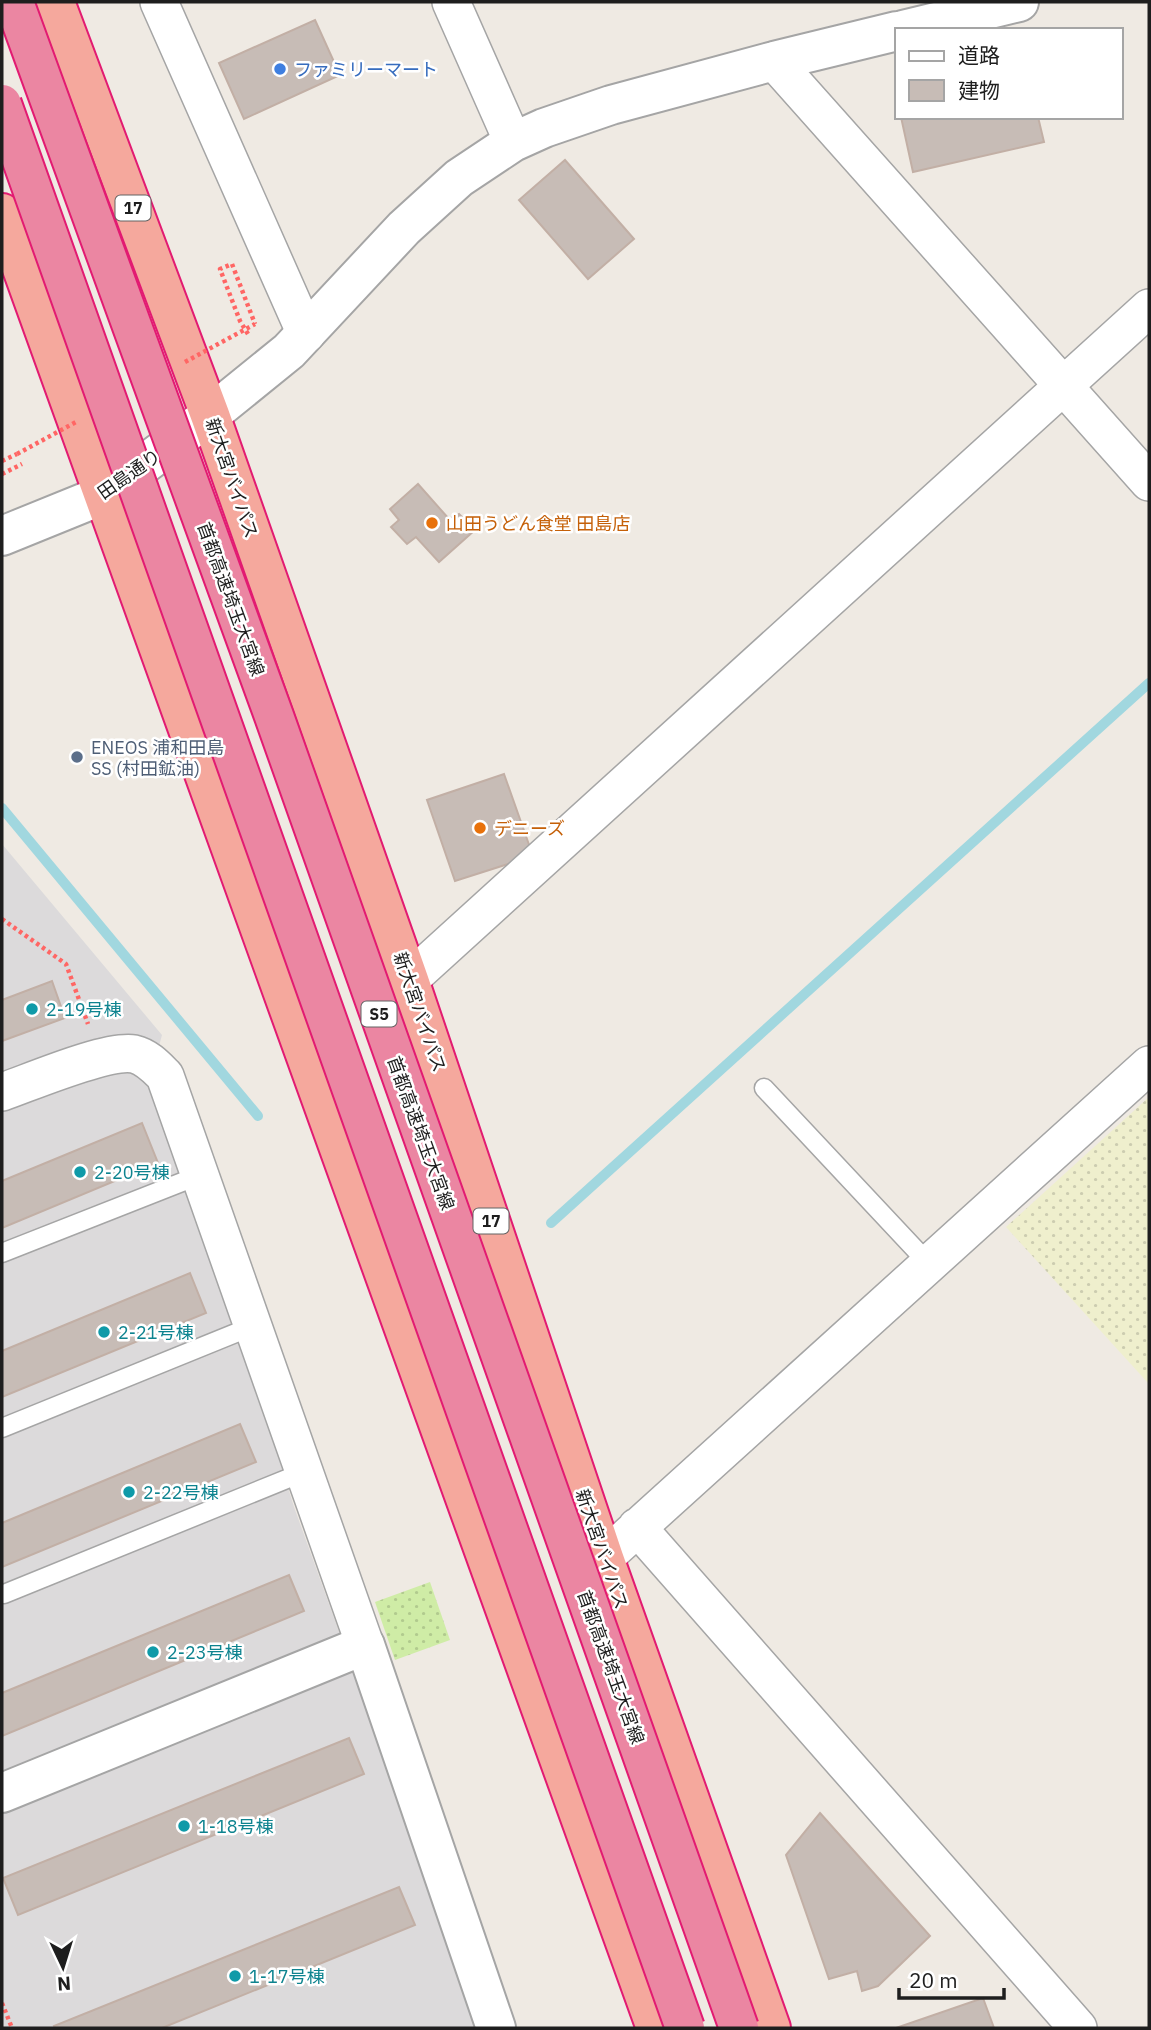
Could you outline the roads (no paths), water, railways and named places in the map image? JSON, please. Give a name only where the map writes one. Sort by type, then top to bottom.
[{"type":"highway","name":"首都高速埼玉大宮線","points":[[14,2],[278,729],[739,2028]]},
{"type":"highway","name":"新大宮バイパス","points":[[55,2],[210,415],[409,980],[604,1558],[771,2028]]},
{"type":"highway","points":[[2,104],[685,2028]]},
{"type":"highway","points":[[2,213],[656,2028]]},
{"type":"street","points":[[159,2],[306,334]]},
{"type":"street","points":[[451,2],[513,142]]},
{"type":"street","points":[[911,28],[1019,2]]},
{"type":"street","name":"田島通り","points":[[2,536],[103,495],[210,415],[289,351],[404,228],[459,178],[513,142],[544,128],[611,105],[895,31]]},
{"type":"street","points":[[774,61],[1149,482]]},
{"type":"street","points":[[409,980],[1149,308]]},
{"type":"street","points":[[2,1091],[112,1054],[137,1054],[152,1063],[165,1076],[496,2028]]},
{"type":"street","points":[[604,1558],[1149,1065]]},
{"type":"street","points":[[637,1527],[1078,2028]]},
{"type":"street","points":[[2,1793],[365,1645]]},
{"type":"lane","points":[[764,1088],[929,1264]]},
{"type":"lane","points":[[2,1253],[200,1175]]},
{"type":"lane","points":[[2,1428],[253,1326]]},
{"type":"lane","points":[[5,1594],[304,1472]]},
{"type":"waterway","points":[[551,1223],[1149,683]]},
{"type":"waterway","points":[[2,808],[258,1116]]},
{"type":"place","name":"ファミリーマート","points":[[280,69]]},
{"type":"place","name":"山田うどん食堂 田島店","points":[[432,523]]},
{"type":"place","name":"ENEOS 浦和田島 SS (村田鉱油)","points":[[77,757]]},
{"type":"place","name":"デニーズ","points":[[480,828]]},
{"type":"place","name":"2-19号棟","points":[[32,1009]]},
{"type":"place","name":"2-20号棟","points":[[80,1172]]},
{"type":"place","name":"2-21号棟","points":[[104,1332]]},
{"type":"place","name":"2-22号棟","points":[[129,1492]]},
{"type":"place","name":"2-23号棟","points":[[153,1652]]},
{"type":"place","name":"1-18号棟","points":[[184,1826]]},
{"type":"place","name":"1-17号棟","points":[[235,1976]]}]
